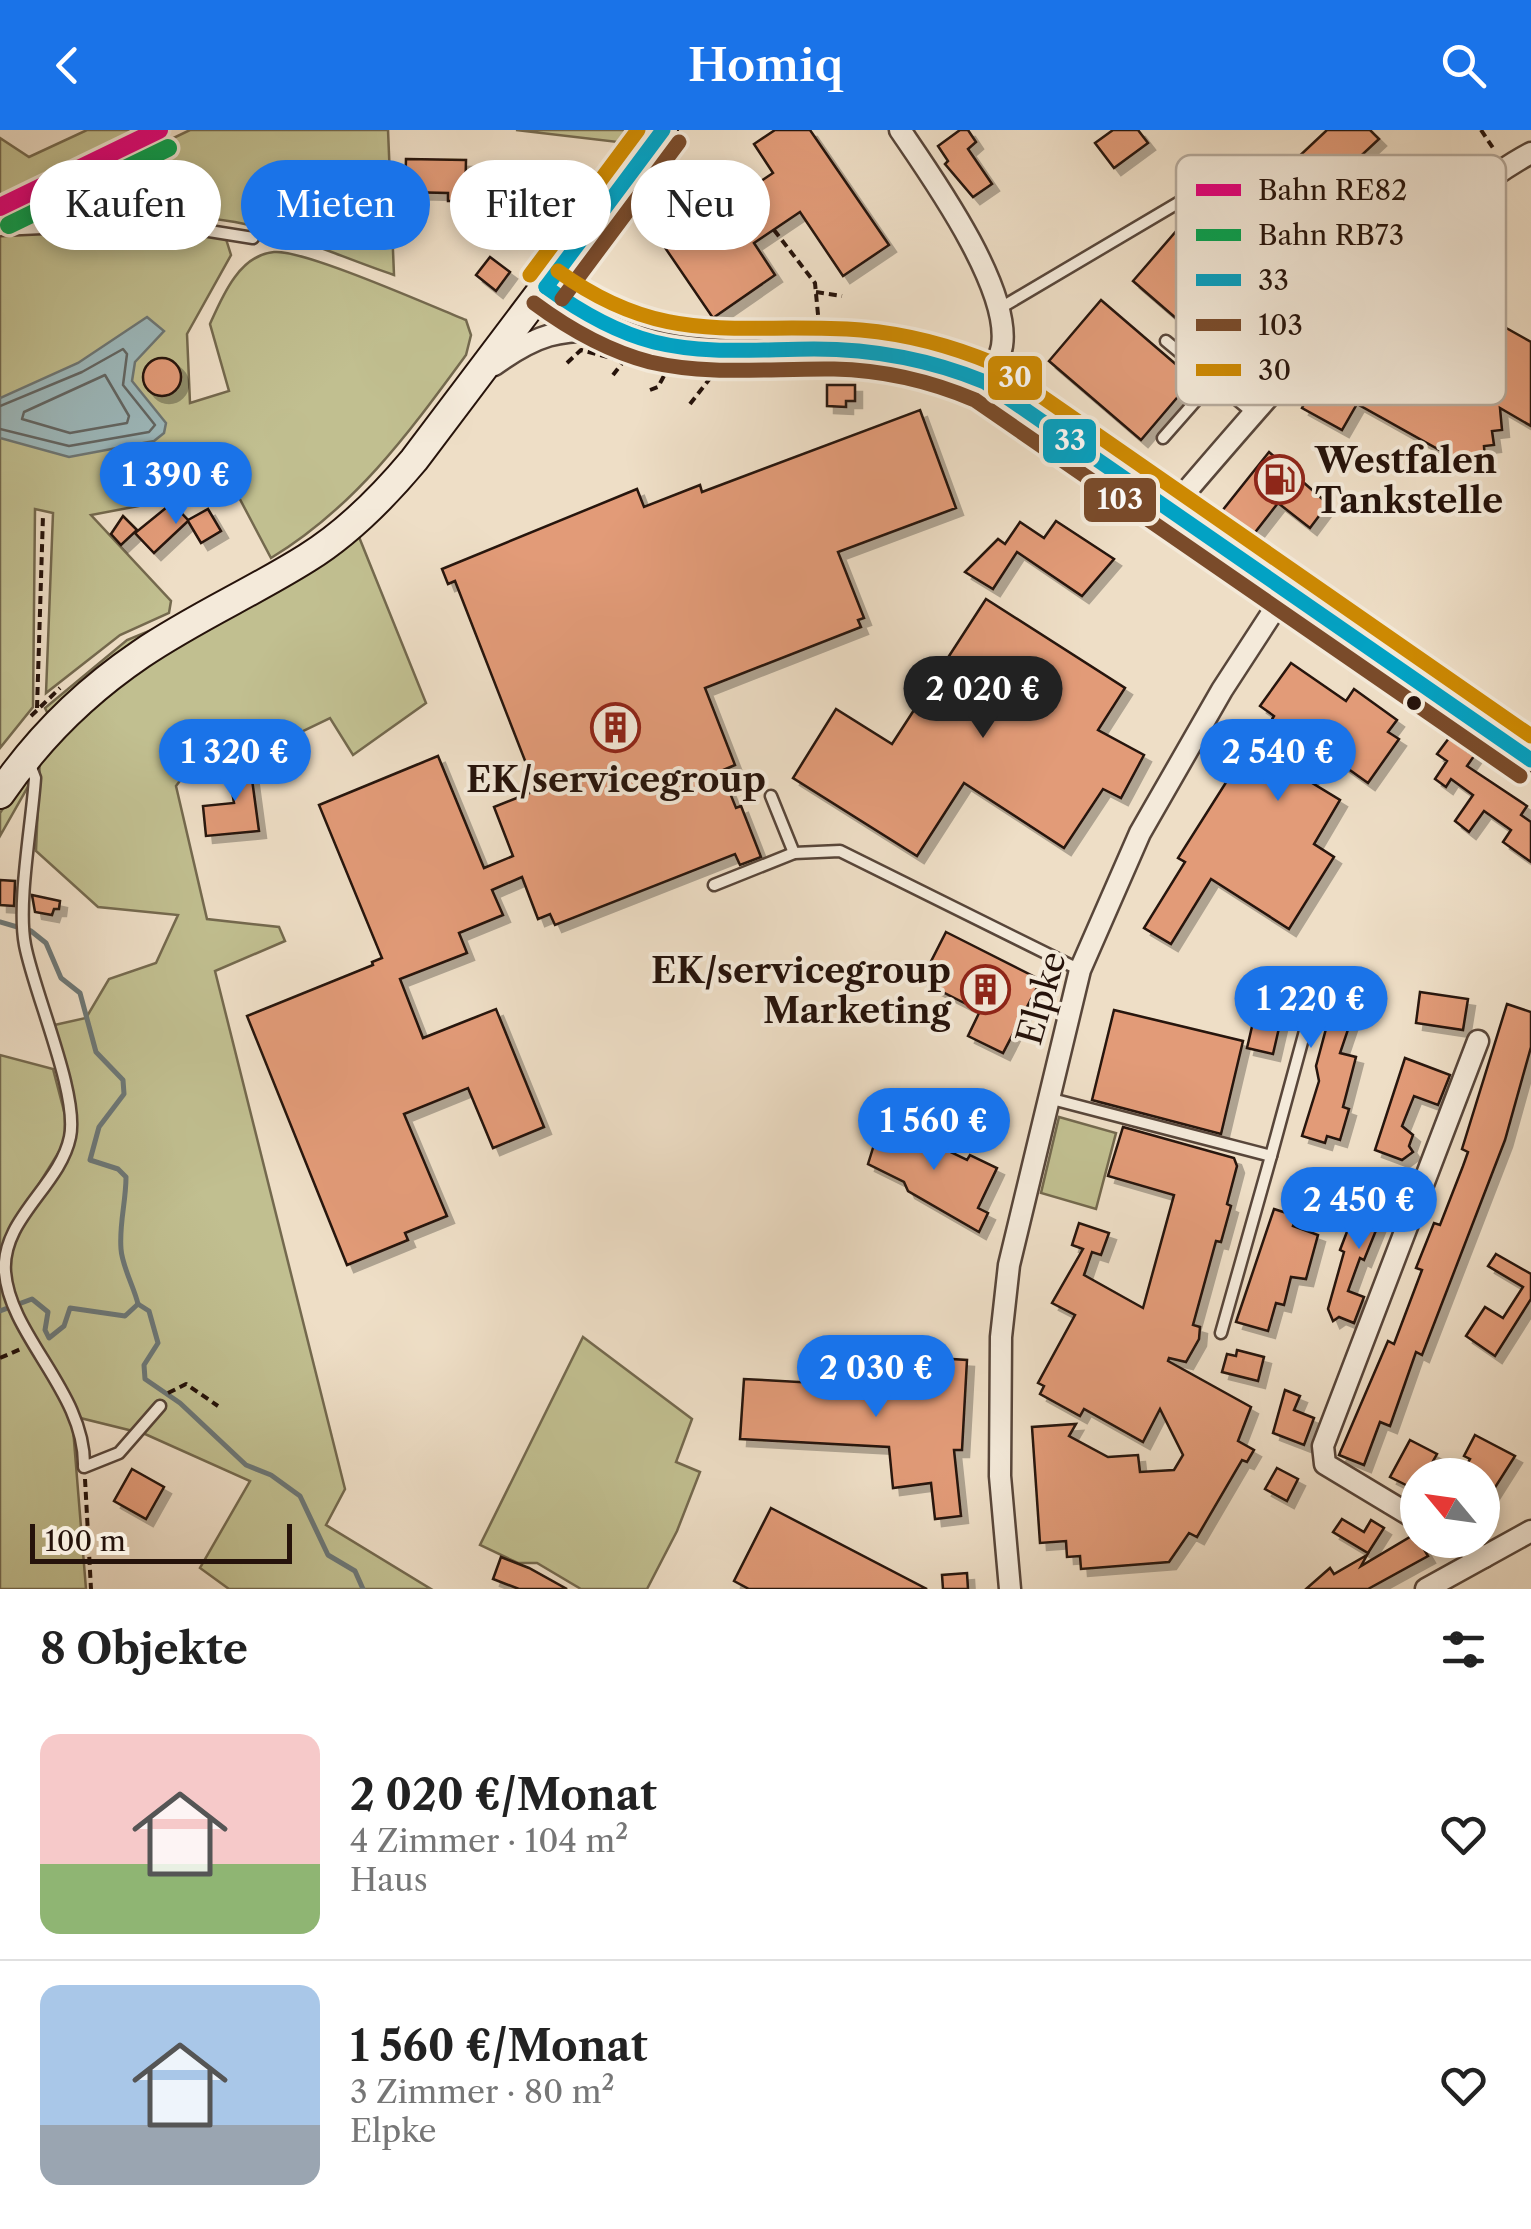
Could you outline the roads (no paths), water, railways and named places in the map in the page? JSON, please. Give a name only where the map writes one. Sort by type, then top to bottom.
[{"type":"street","points":[[0,794],[25,758],[69,711],[142,653],[310,557],[390,488],[663,130]]},
{"type":"street","points":[[900,130],[969,240],[996,310],[1002,345],[986,382]]},
{"type":"street","points":[[1506,166],[1531,152]]},
{"type":"street","points":[[546,288],[584,314],[624,332]]},
{"type":"street","points":[[480,374],[522,345],[564,328],[624,332],[696,348],[890,353],[940,364],[986,382],[1531,760]]},
{"type":"street","points":[[1172,508],[1260,405]]},
{"type":"street","name":"Elpke","points":[[1010,1589],[1000,1476],[1000,1336],[1009,1265],[1080,970],[1140,833],[1214,702],[1286,590]]},
{"type":"street","points":[[1400,1510],[1336,1475],[1324,1464],[1323,1446],[1478,1041]]},
{"type":"street","points":[[1500,1548],[1531,1531]]},
{"type":"street","points":[[1426,1589],[1482,1558]]},
{"type":"lane","points":[[996,310],[1176,204]]},
{"type":"lane","points":[[0,230],[106,226],[134,219],[241,236]]},
{"type":"lane","points":[[1166,340],[1176,348]]},
{"type":"lane","points":[[1162,438],[1192,405]]},
{"type":"lane","points":[[1244,405],[1253,413]]},
{"type":"lane","points":[[25,758],[36,778],[24,942],[59,1070],[71,1134],[66,1150],[6,1253],[10,1295],[62,1388],[85,1446],[84,1467],[120,1454],[160,1406]]},
{"type":"lane","points":[[771,796],[794,852]]},
{"type":"lane","points":[[714,885],[794,852],[823,850],[856,857],[1080,970]]},
{"type":"lane","points":[[1221,1333],[1305,1030]]},
{"type":"lane","points":[[1048,1098],[1271,1156]]},
{"type":"water","points":[[147,317],[164,331],[135,362],[132,381],[166,423],[164,433],[154,441],[69,457],[0,438],[0,398],[78,363]]},
{"type":"waterway","points":[[0,922],[31,931],[46,943],[61,978],[80,993],[96,1052],[123,1080],[124,1094],[99,1127],[90,1160],[118,1169],[126,1177],[121,1249],[138,1304]]},
{"type":"waterway","points":[[0,1311],[32,1299],[48,1312],[45,1330],[49,1338],[64,1326],[70,1308],[125,1316],[138,1304]]},
{"type":"waterway","points":[[138,1304],[149,1311],[158,1343],[144,1365],[145,1379],[180,1403],[246,1465],[271,1475],[300,1496],[328,1555],[355,1571],[363,1589]]},
{"type":"rail line","name":"RE82","points":[[0,207],[159,130]]},
{"type":"rail line","name":"RB73","points":[[9,225],[168,148]]},
{"type":"place","name":"Westfalen Tankstelle","points":[[1280,480]]},
{"type":"place","name":"EK/servicegroup","points":[[616,727]]},
{"type":"place","name":"EK/servicegroup Marketing","points":[[986,990]]}]
